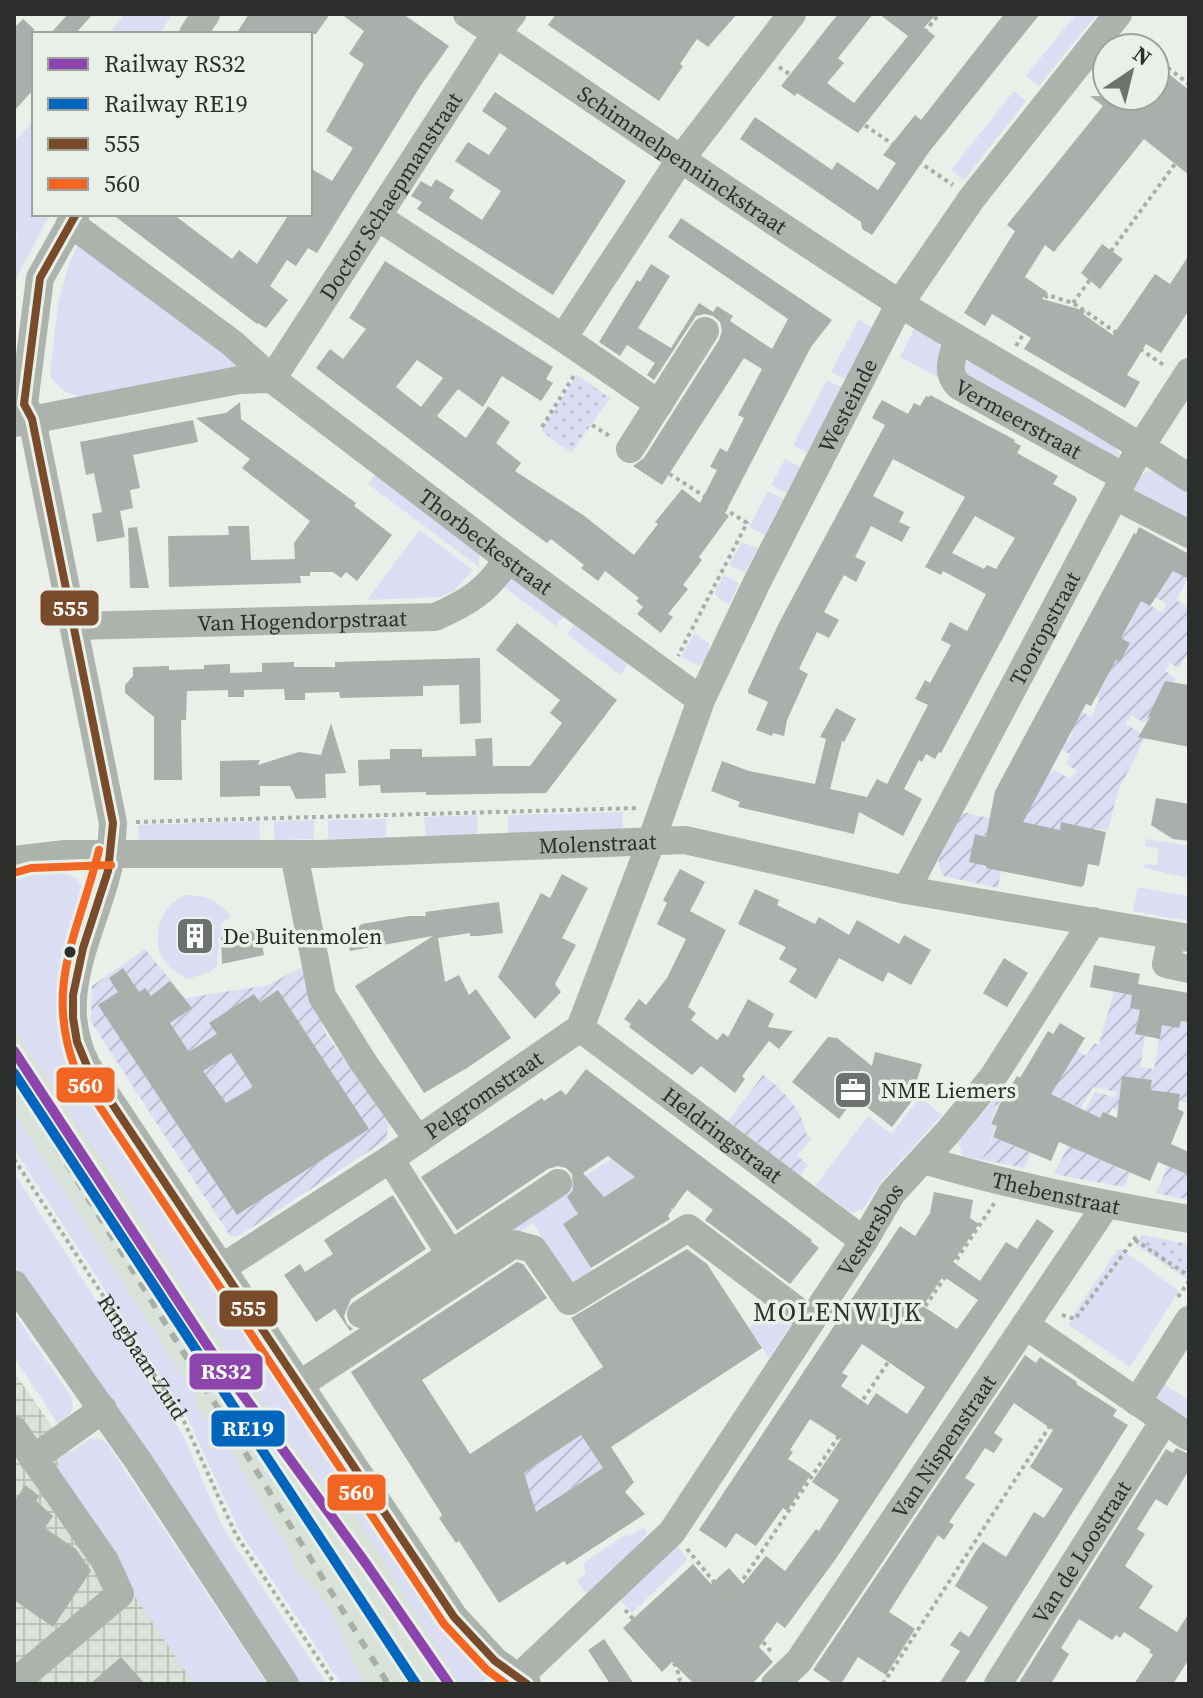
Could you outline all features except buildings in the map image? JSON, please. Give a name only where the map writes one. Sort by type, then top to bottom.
[{"type":"street","points":[[194,32],[206,14]]},
{"type":"street","name":"Schimmelpenninckstraat","points":[[467,14],[504,24],[680,160],[900,303]]},
{"type":"street","points":[[563,338],[680,160],[792,14]]},
{"type":"street","name":"Westeinde","points":[[651,842],[701,700],[758,580],[900,303],[972,198],[1118,14]]},
{"type":"street","name":"Doctor Schaepmanstraat","points":[[272,379],[504,24]]},
{"type":"street","points":[[378,217],[659,404]]},
{"type":"street","points":[[73,219],[40,278],[23,421],[74,626],[113,823],[111,853],[75,977],[71,1004],[76,1046],[220,1269],[454,1617],[495,1661],[523,1681]]},
{"type":"street","name":"Thorbeckestraat","points":[[73,219],[232,343],[272,379],[508,559],[701,700]]},
{"type":"street","name":"Vermeerstraat","points":[[900,303],[1141,446],[1189,478]]},
{"type":"street","points":[[630,449],[705,331]]},
{"type":"street","name":"Vermeerstraat","points":[[958,339],[949,368],[951,378],[959,386],[1189,534]]},
{"type":"street","name":"Tooropstraat","points":[[906,890],[1141,446],[1187,376]]},
{"type":"street","points":[[23,421],[239,380],[272,379]]},
{"type":"street","name":"Van Hogendorpstraat","points":[[74,626],[435,617],[483,591],[508,559]]},
{"type":"street","name":"Molenstraat","points":[[14,860],[29,856],[111,853],[294,854],[685,840],[906,890],[1181,937],[1166,964],[1189,969]]},
{"type":"street","points":[[580,1028],[651,842]]},
{"type":"street","points":[[294,854],[322,996],[363,1062],[418,1140]]},
{"type":"street","name":"Vestersbos","points":[[523,1681],[672,1532],[864,1241],[892,1193],[924,1160],[993,1077],[1093,921]]},
{"type":"street","name":"Pelgromstraat","points":[[220,1269],[390,1159],[580,1028]]},
{"type":"street","name":"Heldringstraat","points":[[580,1028],[864,1241]]},
{"type":"street","points":[[390,1159],[451,1255]]},
{"type":"street","name":"Thebenstraat","points":[[924,1160],[1106,1205],[1189,1219]]},
{"type":"street","points":[[361,1314],[558,1183]]},
{"type":"street","name":"Van Nispenstraat","points":[[781,1678],[799,1661],[1106,1205]]},
{"type":"street","points":[[299,1385],[514,1244],[533,1249],[569,1301],[688,1228],[811,1321]]},
{"type":"street","points":[[14,1284],[103,1409],[285,1684]]},
{"type":"street","points":[[1137,1402],[1189,1320]]},
{"type":"street","points":[[1025,1325],[1189,1437]]},
{"type":"street","points":[[33,1459],[103,1409]]},
{"type":"street","name":"Van de Loostraat","points":[[998,1684],[1164,1421]]},
{"type":"street","points":[[14,1430],[105,1561],[120,1594],[14,1683]]},
{"type":"path","points":[[855,120],[939,14]]},
{"type":"path","points":[[761,54],[972,198]]},
{"type":"path","points":[[1171,70],[1189,84]]},
{"type":"path","points":[[1073,303],[1189,145]]},
{"type":"path","points":[[1005,366],[1047,295],[1073,303],[1187,376]]},
{"type":"path","points":[[542,427],[587,355]]},
{"type":"path","points":[[630,449],[747,523],[668,676]]},
{"type":"path","points":[[113,823],[640,808],[661,813]]},
{"type":"path","name":"Ringbaan-Zuid","points":[[14,1159],[182,1417],[236,1535],[335,1684]]},
{"type":"path","points":[[730,1599],[1008,1182]]},
{"type":"path","points":[[1075,1319],[1141,1230],[1147,1212]]},
{"type":"path","points":[[1134,1239],[1189,1276]]},
{"type":"path","points":[[883,1684],[1087,1369]]},
{"type":"path","points":[[672,1532],[738,1609],[781,1678]]},
{"type":"path","points":[[609,1593],[676,1666],[680,1679],[676,1684]]},
{"type":"path","points":[[676,1666],[738,1609]]},
{"type":"shaded area","points":[[125,14],[172,14],[161,32],[110,32]]},
{"type":"shaded area","points":[[1076,14],[1097,14],[1039,86],[1026,76]]},
{"type":"shaded area","points":[[1014,91],[1026,101],[964,180],[951,170]]},
{"type":"shaded area","points":[[32,122],[32,216],[49,216],[18,275],[14,291],[14,239],[18,235],[14,229],[14,142]]},
{"type":"shaded area","points":[[80,240],[235,357],[238,369],[95,398],[75,395],[59,386],[50,376],[58,303],[69,264]]},
{"type":"shaded area","points":[[859,319],[878,332],[847,380],[831,372]]},
{"type":"shaded area","points":[[915,327],[948,346],[938,377],[900,357]]},
{"type":"shaded area","points":[[958,358],[967,363],[970,358],[1115,447],[1120,454],[1116,462],[955,372]]},
{"type":"shaded area","points":[[577,375],[610,398],[571,453],[541,431]]},
{"type":"shaded area","points":[[827,380],[843,388],[807,453],[793,445]]},
{"type":"shaded area","points":[[785,459],[800,467],[786,493],[771,485]]},
{"type":"shaded area","points":[[1148,471],[1158,472],[1189,486],[1189,526],[1130,496],[1142,475]]},
{"type":"shaded area","points":[[376,473],[479,553],[479,567],[368,484]]},
{"type":"shaded area","points":[[768,491],[783,499],[765,535],[749,527]]},
{"type":"shaded area","points":[[419,530],[473,570],[455,590],[440,597],[367,600]]},
{"type":"shaded area","points":[[742,542],[758,548],[745,572],[729,565]]},
{"type":"shaded area","points":[[1149,557],[1189,577],[1176,600],[1189,607],[1189,651],[1179,668],[1170,663],[1165,671],[1176,678],[1151,726],[1131,715],[1125,724],[1146,736],[1118,791],[1108,830],[1095,829],[1088,863],[984,842],[984,836],[975,835],[971,851],[981,853],[979,864],[1001,869],[998,888],[944,876],[940,869],[940,853],[960,814],[1010,823],[1036,783],[1054,770],[1069,778],[1078,771],[1066,764],[1070,754],[1053,745],[1054,736],[1068,742],[1073,732],[1059,725],[1072,707],[1091,717],[1100,699],[1081,689],[1082,686],[1100,690],[1106,679],[1109,656],[1120,662],[1130,643],[1121,638],[1131,621],[1129,595],[1162,612],[1167,604],[1155,597]]},
{"type":"shaded area","points":[[724,575],[739,583],[729,605],[714,594]]},
{"type":"shaded area","points":[[515,579],[565,615],[556,626],[499,583]]},
{"type":"shaded area","points":[[576,622],[629,663],[620,675],[567,634]]},
{"type":"shaded area","points":[[694,633],[710,644],[711,653],[699,666],[681,657]]},
{"type":"shaded area","points":[[622,812],[623,831],[508,835],[508,815]]},
{"type":"shaded area","points":[[477,815],[477,835],[426,837],[424,817]]},
{"type":"shaded area","points":[[386,819],[386,837],[328,839],[328,820]]},
{"type":"shaded area","points":[[314,820],[314,839],[274,840],[274,821]]},
{"type":"shaded area","points":[[259,821],[260,841],[148,843],[139,840],[138,825]]},
{"type":"shaded area","points":[[1146,839],[1189,846],[1189,878],[1144,868],[1145,864],[1157,865],[1159,849],[1145,846]]},
{"type":"shaded area","points":[[50,872],[71,875],[83,891],[63,959],[68,961],[61,1006],[493,1675],[479,1684],[460,1684],[357,1518],[338,1505],[271,1415],[14,1029],[14,879]]},
{"type":"shaded area","points":[[1138,887],[1189,896],[1189,921],[1133,911]]},
{"type":"shaded area","points":[[186,895],[210,899],[230,915],[221,923],[217,965],[210,972],[187,979],[166,963],[158,942],[166,910]]},
{"type":"shaded area","points":[[145,949],[185,998],[268,985],[302,967],[326,1034],[389,1123],[386,1140],[237,1237],[230,1236],[91,1022],[92,986]],"holes":[[[278,990],[330,1070],[244,1012],[239,1004],[254,994],[260,1002]]]},
{"type":"shaded area","points":[[1114,992],[1132,995],[1130,1008],[1143,1010],[1135,1034],[1145,1036],[1140,1067],[1154,1069],[1162,1025],[1189,1022],[1189,1103],[1179,1101],[1180,1094],[1153,1091],[1164,1127],[1116,1118],[1119,1112],[1112,1108],[1109,1115],[1103,1113],[1097,1126],[1073,1132],[1095,1092],[1115,1097],[1117,1092],[1093,1087],[1081,1108],[1055,1096],[1008,1111],[991,1103],[1003,1086],[1009,1089],[1071,1046],[1086,1056],[1094,1044],[1099,1044]]},
{"type":"shaded area","points":[[14,1000],[469,1684],[344,1684],[200,1434],[14,1141]]},
{"type":"shaded area","points":[[763,1075],[791,1101],[801,1117],[807,1136],[812,1138],[797,1156],[808,1165],[800,1176],[728,1121]]},
{"type":"shaded area","points":[[920,1097],[942,1115],[883,1180],[863,1209],[852,1213],[815,1186],[868,1116],[891,1134]]},
{"type":"shaded area","points":[[991,1103],[997,1106],[990,1124],[996,1127],[982,1160],[963,1156],[958,1143]]},
{"type":"shaded area","points":[[14,1113],[194,1394],[197,1408],[213,1425],[234,1457],[299,1573],[325,1603],[365,1684],[341,1684],[239,1530],[187,1417],[14,1149]]},
{"type":"shaded area","points":[[993,1137],[1031,1153],[1024,1168],[982,1160]]},
{"type":"shaded area","points":[[1068,1146],[1130,1173],[1124,1187],[1054,1174]]},
{"type":"shaded area","points":[[611,1159],[667,1202],[619,1187],[563,1224],[597,1277],[571,1284],[533,1223],[341,1349],[337,1343]]},
{"type":"shaded area","points":[[1168,1166],[1189,1175],[1189,1200],[1156,1193]]},
{"type":"shaded area","points":[[14,1173],[183,1435],[223,1528],[327,1684],[299,1684],[116,1411],[31,1293],[14,1262]]},
{"type":"shaded area","points":[[1142,1235],[1189,1244],[1187,1279],[1136,1245]]},
{"type":"shaded area","points":[[1121,1249],[1179,1291],[1130,1367],[1069,1325],[1117,1250]]},
{"type":"shaded area","points":[[781,1306],[796,1317],[769,1358],[749,1327]]},
{"type":"shaded area","points":[[14,1313],[72,1398],[72,1410],[58,1424],[14,1357]]},
{"type":"shaded area","points":[[14,1372],[232,1684],[14,1684]]},
{"type":"shaded area","points":[[1160,1382],[1189,1400],[1189,1422],[1155,1399]]},
{"type":"shaded area","points":[[581,1435],[603,1468],[535,1513],[524,1473]]},
{"type":"shaded area","points":[[91,1438],[101,1439],[108,1445],[267,1684],[194,1684],[119,1573],[58,1474],[59,1459]]},
{"type":"shaded area","points":[[644,1527],[647,1533],[633,1552],[587,1595],[577,1581],[586,1573],[583,1564],[626,1534],[628,1537]]},
{"type":"shaded area","points":[[676,1543],[687,1560],[632,1613],[619,1599]]},
{"type":"railway","points":[[14,1078],[388,1684]]},
{"type":"rail line","name":"RS32","points":[[14,1051],[211,1351],[367,1565],[449,1684]]},
{"type":"rail line","name":"RE19","points":[[14,1073],[416,1684]]},
{"type":"transit line","name":"555","points":[[75,216],[40,278],[24,404],[32,419],[113,823],[108,871],[83,948],[73,995],[77,1042],[87,1066],[454,1617],[495,1661],[527,1684]]},
{"type":"transit line","name":"560","points":[[99,850],[74,934],[64,985],[63,1012],[76,1071],[444,1624],[487,1670],[506,1684]]},
{"type":"transit line","name":"560","points":[[17,872],[31,868],[111,865]]},
{"type":"place","name":"De Buitenmolen","points":[[195,936]]},
{"type":"place","name":"NME Liemers","points":[[853,1090]]},
{"type":"district","name":"MOLENWIJK","points":[[838,1312]]}]
